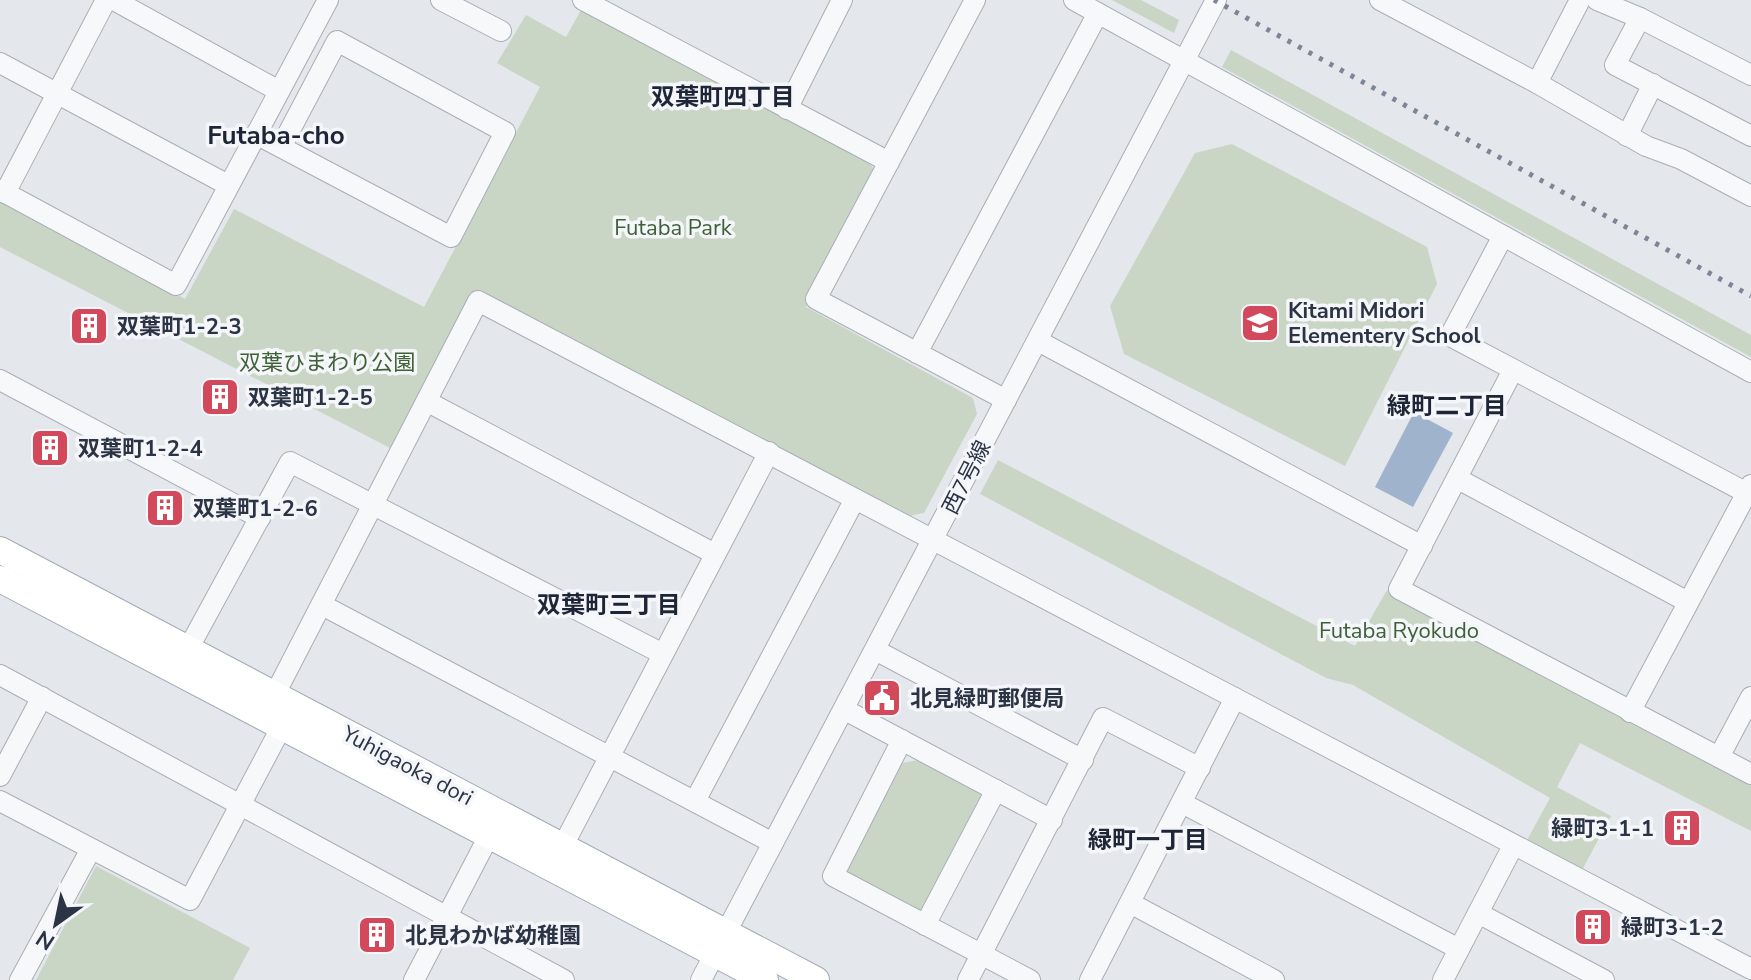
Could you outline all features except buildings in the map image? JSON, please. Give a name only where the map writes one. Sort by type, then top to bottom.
[{"type":"main road","name":"Yuhigaoka dori","points":[[0,550],[182,659],[282,726],[494,826],[720,944],[816,980]]},
{"type":"main road","name":"Yuhigaoka dori","points":[[0,579],[182,659],[275,694],[494,826]]},
{"type":"main road","name":"Yuhigaoka dori","points":[[720,944],[765,980]]},
{"type":"street","points":[[106,0],[2,191],[176,285],[328,0]]},
{"type":"street","points":[[114,0],[279,91]]},
{"type":"street","points":[[441,0],[501,31]]},
{"type":"street","points":[[583,0],[889,162]]},
{"type":"street","points":[[975,0],[816,299],[1006,400]]},
{"type":"street","points":[[1074,0],[1751,372]]},
{"type":"street","name":"西7号線","points":[[701,980],[877,651],[1216,0]]},
{"type":"street","points":[[1380,0],[1537,83],[1627,136],[1681,159],[1751,196]]},
{"type":"street","points":[[1537,83],[1580,0]]},
{"type":"street","points":[[1597,0],[1640,18],[1751,75]]},
{"type":"street","points":[[787,109],[834,3]]},
{"type":"street","points":[[917,353],[1098,13]]},
{"type":"street","points":[[1640,18],[1615,65],[1751,136]]},
{"type":"street","points":[[256,134],[451,237],[505,132],[337,41],[281,147]]},
{"type":"street","points":[[0,63],[228,185]]},
{"type":"street","points":[[1627,136],[1653,84]]},
{"type":"street","points":[[1503,236],[1450,336],[1749,489],[1630,712]]},
{"type":"street","points":[[0,801],[190,900],[282,726],[275,694],[478,301],[1746,966]]},
{"type":"street","points":[[1038,341],[1422,546]]},
{"type":"street","points":[[1513,370],[1399,589],[1751,774]]},
{"type":"street","points":[[0,380],[260,518]]},
{"type":"street","points":[[428,402],[715,554]]},
{"type":"street","points":[[557,859],[769,452]]},
{"type":"street","points":[[182,659],[290,462],[663,654]]},
{"type":"street","points":[[1458,479],[1688,602]]},
{"type":"street","points":[[695,801],[855,499]]},
{"type":"street","points":[[322,605],[773,843]]},
{"type":"street","points":[[877,651],[1083,760]]},
{"type":"street","points":[[0,675],[564,980]]},
{"type":"street","points":[[0,776],[42,697]]},
{"type":"street","points":[[1719,757],[1751,697]]},
{"type":"street","points":[[1090,980],[1235,698]]},
{"type":"street","points":[[845,710],[1052,820]]},
{"type":"street","points":[[968,980],[1103,718],[1200,768]]},
{"type":"street","points":[[902,740],[833,876],[1030,980]]},
{"type":"street","points":[[925,925],[996,790]]},
{"type":"street","points":[[1182,803],[1459,949]]},
{"type":"street","points":[[422,977],[447,915],[494,826]]},
{"type":"street","points":[[1443,980],[1513,846]]},
{"type":"street","points":[[20,980],[91,849]]},
{"type":"street","points":[[1130,903],[1274,980]]},
{"type":"street","points":[[1478,913],[1604,980]]},
{"type":"green space","points":[[1112,0],[1141,0],[1179,20],[1174,33]]},
{"type":"green space","name":"Futaba Park","points":[[581,10],[870,163],[875,172],[806,307],[973,398],[977,414],[924,513],[909,516],[475,291],[394,450],[0,247],[0,201],[185,299],[234,209],[424,307],[540,87],[497,63],[526,15],[566,37]]},
{"type":"green space","points":[[1231,50],[1751,335],[1751,357],[1222,67]]},
{"type":"green space","points":[[1232,144],[1427,247],[1437,284],[1345,466],[1124,354],[1110,306],[1195,153]]},
{"type":"green space","name":"Futaba Ryokudo","points":[[998,460],[1355,646],[1387,590],[1751,784],[1751,831],[1580,743],[1557,787],[1611,816],[1581,872],[1526,842],[1550,798],[1353,685],[1326,678],[980,494]]},
{"type":"green space","points":[[918,760],[981,793],[983,807],[929,911],[916,913],[849,877],[847,865],[902,763]]},
{"type":"green space","points":[[96,866],[250,948],[233,980],[36,980]]},
{"type":"water","points":[[1414,412],[1453,433],[1413,507],[1375,487]]},
{"type":"railway","points":[[1214,0],[1751,296]]},
{"type":"place","name":"Kitami Midori Elementery School","points":[[1260,323]]},
{"type":"place","name":"双葉町1-2-3","points":[[89,326]]},
{"type":"place","name":"双葉町1-2-5","points":[[220,397]]},
{"type":"place","name":"双葉町1-2-4","points":[[50,448]]},
{"type":"place","name":"双葉町1-2-6","points":[[165,508]]},
{"type":"place","name":"北見緑町郵便局","points":[[882,698]]},
{"type":"place","name":"緑町3-1-1","points":[[1682,828]]},
{"type":"place","name":"緑町3-1-2","points":[[1593,927]]},
{"type":"place","name":"北見わかば幼稚園","points":[[377,935]]},
{"type":"district","name":"双葉町四丁目","points":[[723,97]]},
{"type":"district","name":"Futaba-cho","points":[[276,135]]},
{"type":"district","name":"緑町二丁目","points":[[1447,406]]},
{"type":"district","name":"双葉町三丁目","points":[[609,605]]},
{"type":"district","name":"緑町一丁目","points":[[1148,840]]},
{"type":"park label","name":"双葉ひまわり公園","points":[[327,362]]}]
